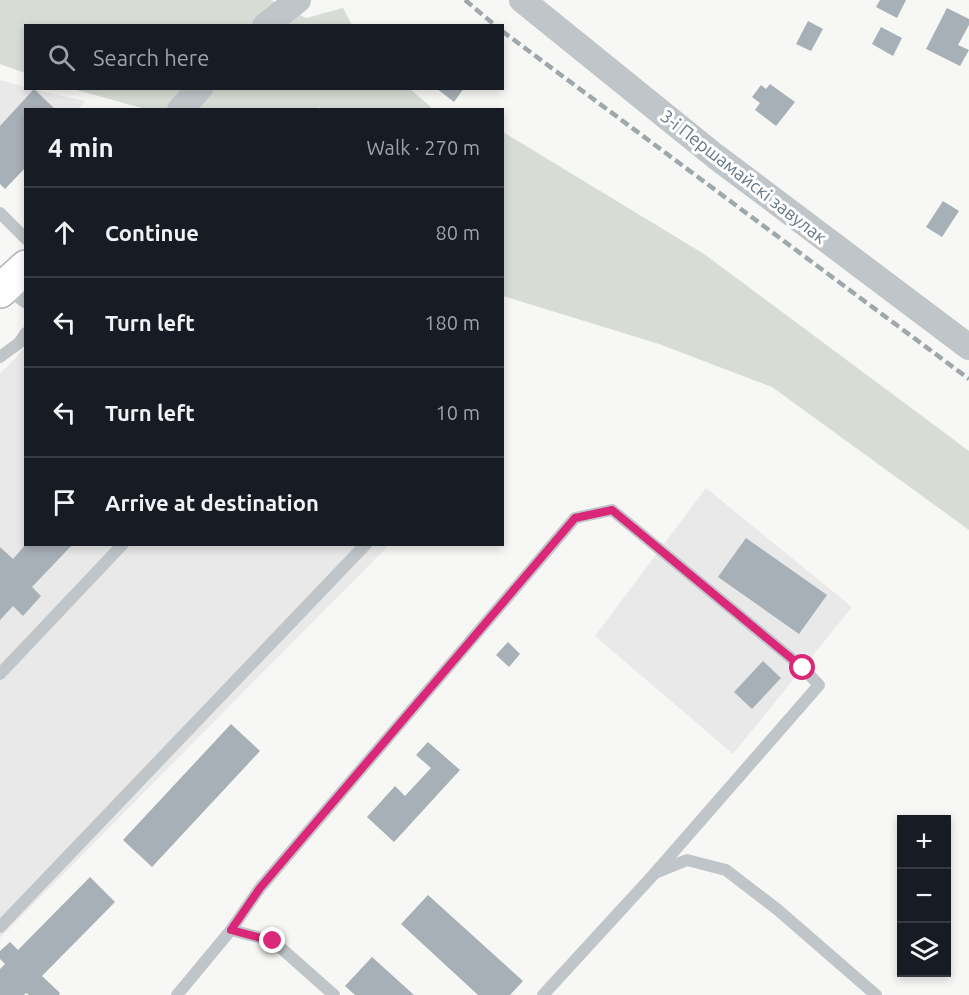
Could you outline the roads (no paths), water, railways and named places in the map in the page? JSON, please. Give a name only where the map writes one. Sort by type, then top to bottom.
[{"type":"street","points":[[268,24],[298,0]]},
{"type":"street","name":"3-і Першамайскі завулак","points":[[522,0],[715,156],[969,347]]},
{"type":"street","points":[[182,108],[198,90]]},
{"type":"street","points":[[0,291],[24,269]]},
{"type":"lane","points":[[0,213],[24,237]]},
{"type":"lane","points":[[0,297],[15,295],[24,302]]},
{"type":"lane","points":[[0,357],[24,336]]},
{"type":"lane","points":[[177,995],[231,930],[260,888],[575,518],[612,510],[803,668],[819,685],[655,873],[543,995]]},
{"type":"lane","points":[[0,674],[121,546]]},
{"type":"lane","points":[[0,927],[364,546]]},
{"type":"lane","points":[[655,873],[687,860],[726,870],[778,910],[876,995]]},
{"type":"lane","points":[[231,930],[273,941],[334,995]]},
{"type":"railway","points":[[465,0],[494,24]]},
{"type":"railway","points":[[504,32],[969,379]]}]
